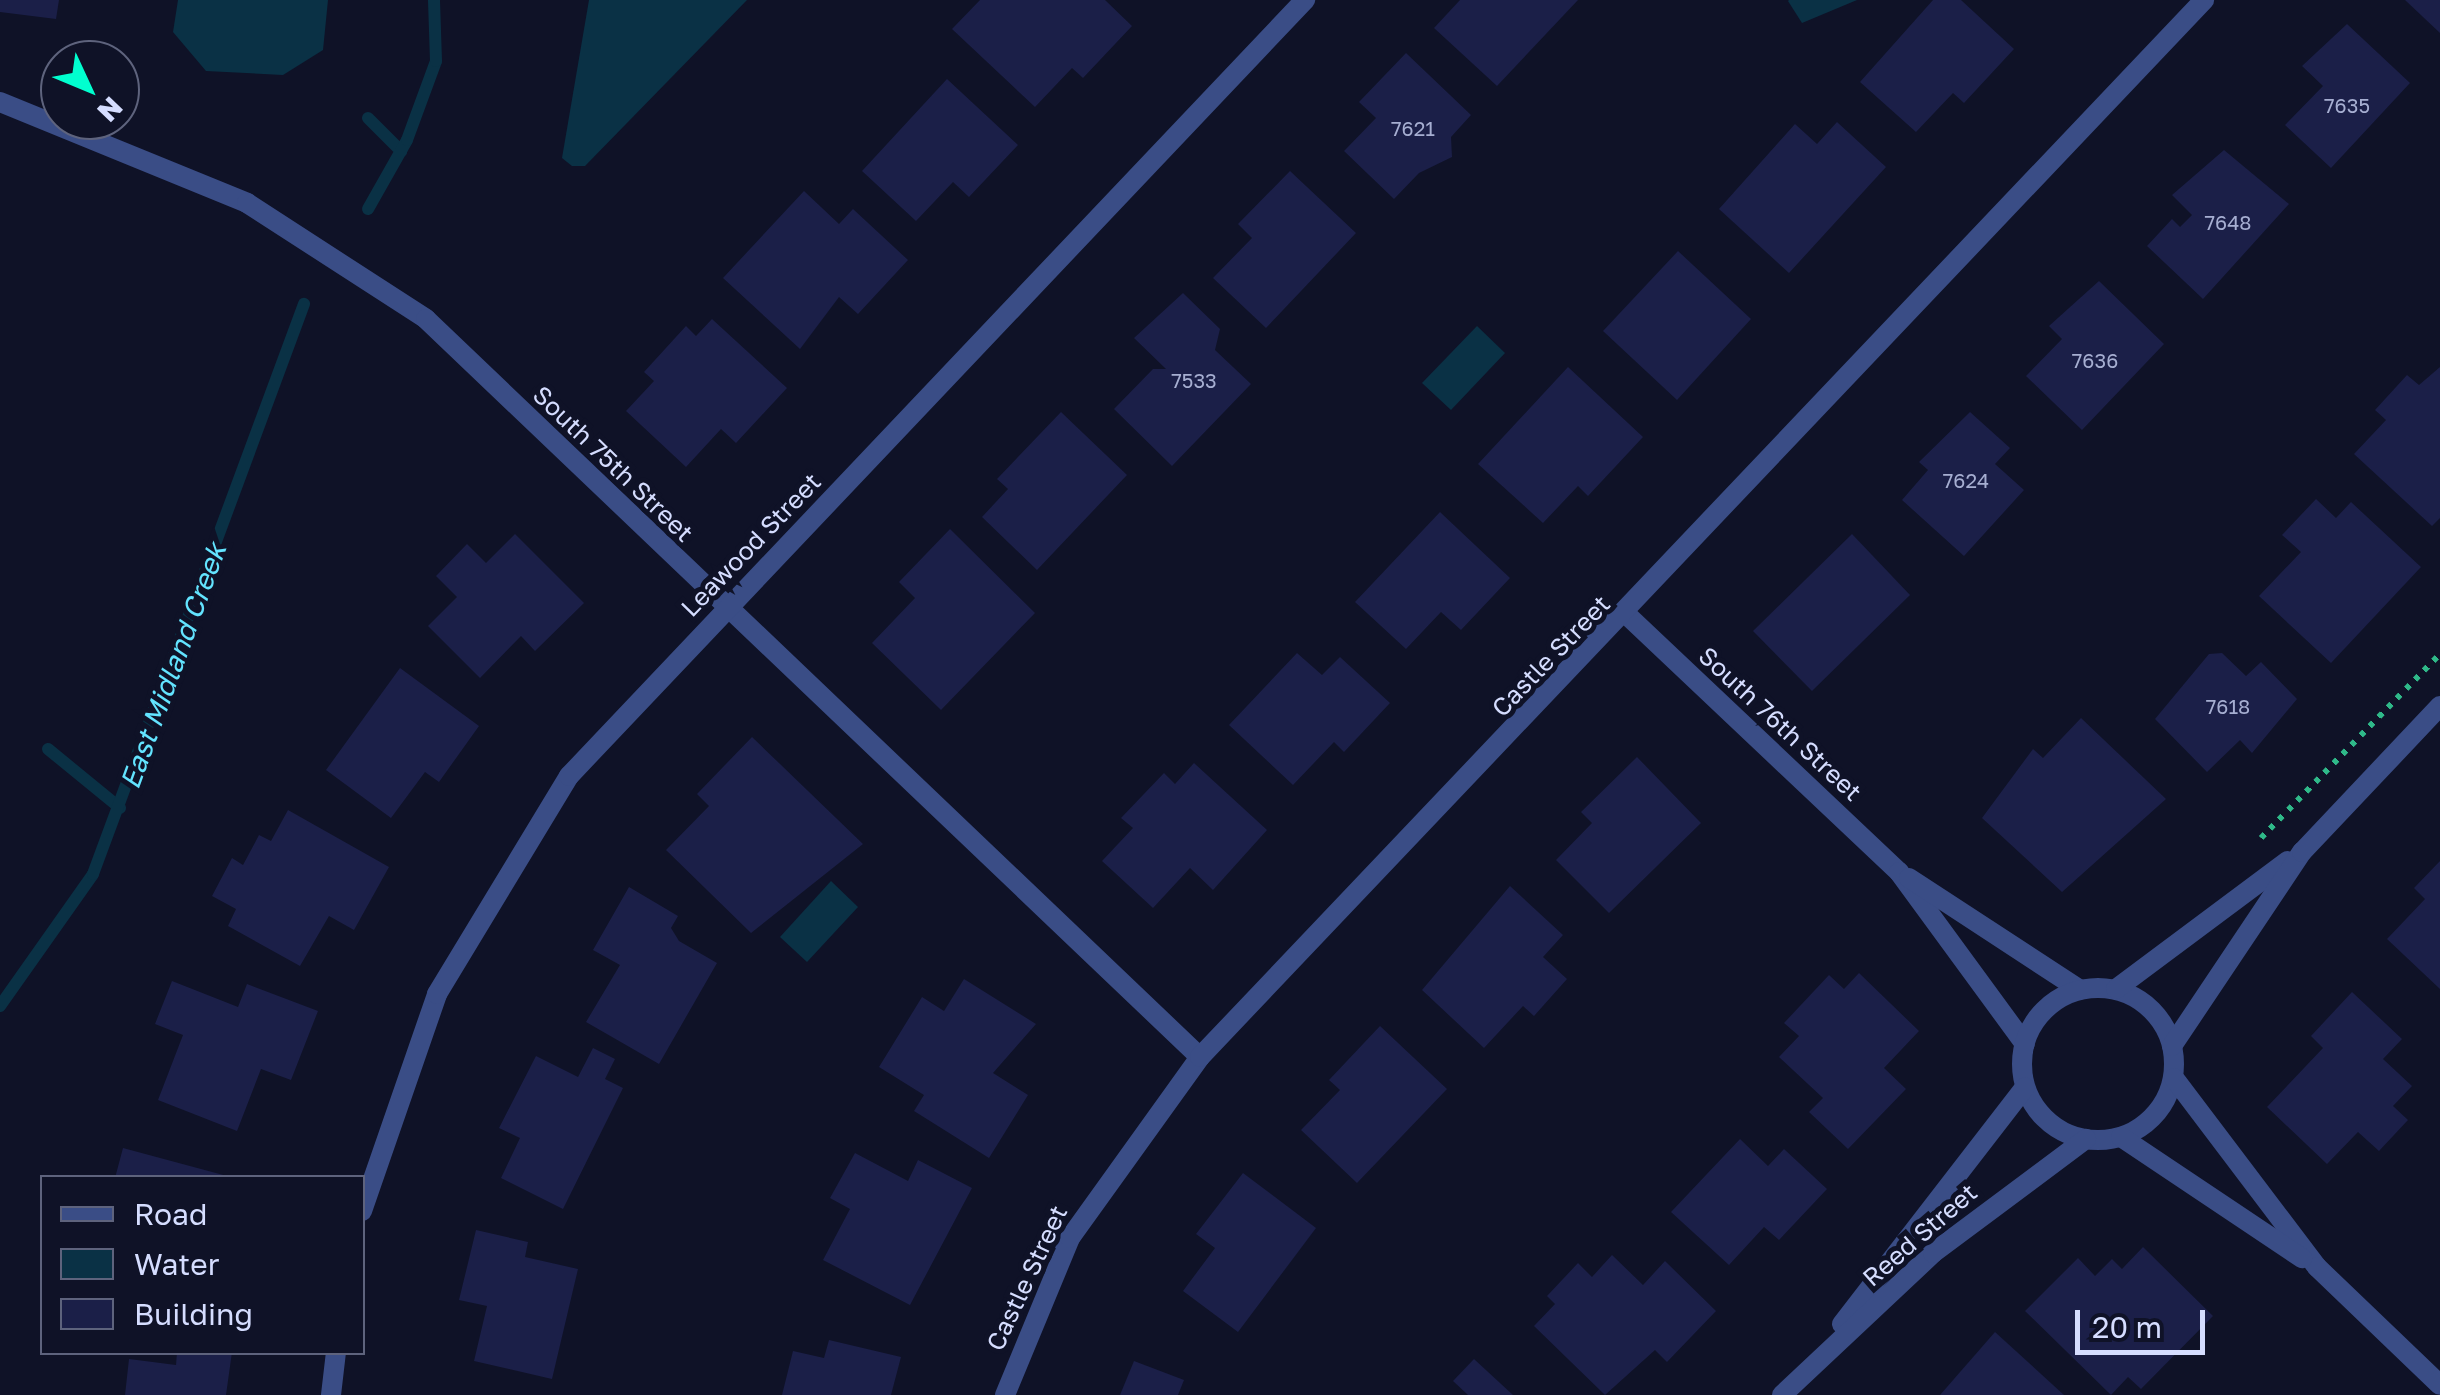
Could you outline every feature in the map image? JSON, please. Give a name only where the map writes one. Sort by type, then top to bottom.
[{"type":"street","name":"Leawood Street","points":[[365,1201],[404,1072],[472,926],[569,776],[1305,0]]},
{"type":"street","name":"Castle Street","points":[[1005,1395],[1070,1238],[1200,1057],[1626,614],[2204,0]]},
{"type":"street","name":"South 75th Street","points":[[0,102],[247,203],[426,319],[1200,1057]]},
{"type":"street","name":"South 76th Street","points":[[1626,614],[1899,872],[2080,990]]},
{"type":"street","points":[[2172,1046],[2302,852],[2440,706]]},
{"type":"street","points":[[2116,989],[2302,852]]},
{"type":"street","name":"South 76th Street","points":[[1899,872],[2025,1044]]},
{"type":"street","points":[[2116,989],[2152,1009],[2172,1046],[2174,1078],[2155,1114],[2120,1137],[2086,1138],[2048,1121],[2026,1086],[2025,1044],[2045,1009],[2080,990],[2116,989]]},
{"type":"street","points":[[2174,1078],[2316,1268]]},
{"type":"street","name":"Reed Street","points":[[1789,1388],[2026,1086]]},
{"type":"street","points":[[2120,1137],[2316,1268],[2440,1385]]},
{"type":"street","name":"Reed Street","points":[[1789,1388],[1932,1254],[2086,1138]]},
{"type":"street","points":[[331,1395],[336,1355]]},
{"type":"path","points":[[2249,849],[2440,654]]},
{"type":"water","points":[[178,0],[328,0],[323,50],[283,75],[206,71],[173,32]]},
{"type":"water","points":[[589,0],[747,0],[585,166],[572,166],[562,158]]},
{"type":"water","points":[[1789,0],[1857,0],[1802,23],[1788,1]]},
{"type":"water","points":[[1477,326],[1505,353],[1451,410],[1422,383]]},
{"type":"water","points":[[831,881],[858,907],[807,962],[780,937]]},
{"type":"building","points":[[0,0],[59,0],[56,19],[0,12]]},
{"type":"building","points":[[980,0],[1105,0],[1132,26],[1083,78],[1072,68],[1035,107],[952,29]]},
{"type":"building","points":[[1460,0],[1578,0],[1497,86],[1434,28]]},
{"type":"building","points":[[1933,0],[1961,0],[2014,49],[1964,103],[1953,93],[1916,132],[1860,82]]},
{"type":"building","points":[[2405,0],[2440,0],[2440,33]]},
{"type":"building","points":[[2347,24],[2410,83],[2331,168],[2285,125],[2323,86],[2302,66]]},
{"type":"building","points":[[1406,53],[1471,115],[1451,137],[1452,157],[1419,173],[1394,199],[1344,151],[1376,118],[1359,102]]},
{"type":"building","points":[[947,79],[1018,145],[969,197],[953,182],[916,221],[862,171]]},
{"type":"building","points":[[1837,122],[1886,167],[1789,273],[1719,209],[1795,124],[1817,144]]},
{"type":"building","points":[[2224,150],[2289,204],[2203,299],[2147,246],[2172,219],[2180,227],[2192,215],[2172,195]]},
{"type":"building","points":[[1290,171],[1356,233],[1266,328],[1213,278],[1252,238],[1238,224]]},
{"type":"building","points":[[804,191],[839,224],[853,209],[908,260],[858,314],[839,297],[800,349],[723,278]]},
{"type":"building","points":[[1678,251],[1751,319],[1677,400],[1603,331]]},
{"type":"building","points":[[2099,281],[2164,344],[2082,430],[2026,376],[2062,339],[2049,326]]},
{"type":"building","points":[[1183,293],[1220,329],[1215,350],[1251,384],[1172,466],[1114,409],[1153,369],[1166,369],[1134,338]]},
{"type":"building","points":[[712,319],[787,388],[736,443],[721,429],[686,467],[626,411],[654,381],[644,372],[686,326],[696,336]]},
{"type":"building","points":[[1568,367],[1643,437],[1588,496],[1578,486],[1543,523],[1478,464]]},
{"type":"building","points":[[2440,367],[2440,518],[2432,526],[2354,454],[2386,420],[2375,410],[2407,375],[2419,385]]},
{"type":"building","points":[[1061,412],[1127,475],[1037,570],[982,517],[1008,489],[997,479]]},
{"type":"building","points":[[1970,412],[2010,448],[1995,464],[2024,490],[1964,556],[1902,500],[1928,470],[1919,462]]},
{"type":"building","points":[[2316,499],[2336,518],[2351,502],[2421,567],[2331,663],[2259,596],[2301,552],[2282,535]]},
{"type":"building","points":[[1440,512],[1510,578],[1461,630],[1441,612],[1406,649],[1355,602]]},
{"type":"building","points":[[950,529],[1035,613],[941,710],[872,643],[915,598],[899,582]]},
{"type":"building","points":[[515,534],[584,603],[535,651],[521,636],[480,678],[428,626],[457,597],[436,576],[467,544],[486,563]]},
{"type":"building","points":[[1852,534],[1910,595],[1812,691],[1753,631]]},
{"type":"building","points":[[1297,653],[1322,675],[1340,657],[1390,703],[1344,752],[1334,742],[1293,785],[1229,725]]},
{"type":"building","points":[[2222,653],[2246,676],[2261,662],[2297,699],[2252,753],[2240,740],[2207,772],[2155,719],[2209,654]]},
{"type":"building","points":[[400,668],[479,726],[439,782],[425,772],[391,818],[326,770]]},
{"type":"building","points":[[2081,718],[2166,799],[2062,892],[1982,818],[2033,749],[2043,758]]},
{"type":"building","points":[[752,737],[863,844],[751,933],[666,850],[709,806],[697,794]]},
{"type":"building","points":[[1637,757],[1701,823],[1609,913],[1556,860],[1592,823],[1581,812]]},
{"type":"building","points":[[1194,763],[1267,830],[1213,890],[1190,868],[1153,908],[1102,861],[1133,828],[1121,818],[1164,773],[1175,784]]},
{"type":"building","points":[[288,810],[389,867],[354,930],[329,916],[300,966],[228,926],[236,909],[212,896],[232,858],[243,865],[259,835],[271,841]]},
{"type":"building","points":[[2440,861],[2440,989],[2387,939],[2425,899],[2414,888]]},
{"type":"building","points":[[1510,886],[1563,935],[1543,957],[1567,979],[1534,1016],[1523,1006],[1484,1048],[1422,990]]},
{"type":"building","points":[[629,887],[678,916],[671,928],[679,941],[717,963],[659,1064],[586,1022],[620,965],[593,950]]},
{"type":"building","points":[[1859,973],[1919,1031],[1884,1068],[1906,1089],[1848,1149],[1809,1112],[1823,1098],[1779,1057],[1799,1036],[1784,1023],[1829,975],[1844,989]]},
{"type":"building","points":[[964,979],[1036,1024],[993,1073],[1028,1095],[989,1158],[914,1111],[924,1095],[879,1067],[922,997],[944,1011]]},
{"type":"building","points":[[172,981],[238,1007],[247,984],[318,1011],[291,1080],[261,1069],[237,1131],[158,1100],[183,1035],[155,1024]]},
{"type":"building","points":[[2352,992],[2402,1039],[2383,1059],[2412,1086],[2393,1106],[2408,1120],[2379,1151],[2358,1132],[2327,1164],[2267,1107],[2323,1048],[2311,1036]]},
{"type":"building","points":[[1380,1026],[1447,1089],[1357,1183],[1301,1130],[1340,1090],[1329,1080]]},
{"type":"building","points":[[593,1048],[615,1059],[605,1079],[623,1088],[563,1209],[501,1178],[520,1138],[499,1128],[536,1056],[578,1077]]},
{"type":"building","points":[[1740,1139],[1768,1166],[1784,1149],[1827,1189],[1779,1240],[1764,1227],[1729,1265],[1671,1212]]},
{"type":"building","points":[[123,1148],[223,1175],[116,1175]]},
{"type":"building","points":[[855,1153],[908,1181],[918,1160],[972,1188],[910,1305],[823,1260],[850,1209],[830,1198]]},
{"type":"building","points":[[1243,1173],[1316,1228],[1238,1332],[1183,1291],[1215,1248],[1196,1234]]},
{"type":"building","points":[[476,1230],[528,1242],[525,1257],[578,1269],[552,1379],[474,1361],[487,1306],[459,1300]]},
{"type":"building","points":[[2143,1247],[2213,1316],[2141,1389],[2128,1377],[2111,1395],[2025,1311],[2078,1258],[2095,1276],[2112,1259],[2122,1269]]},
{"type":"building","points":[[1612,1255],[1643,1285],[1665,1261],[1716,1311],[1667,1362],[1655,1350],[1605,1395],[1534,1326],[1555,1304],[1547,1296],[1578,1263],[1592,1277]]},
{"type":"building","points":[[1995,1332],[2064,1395],[1940,1395]]},
{"type":"building","points":[[829,1340],[901,1357],[891,1395],[782,1395],[793,1351],[824,1358]]},
{"type":"building","points":[[177,1355],[232,1355],[226,1395],[125,1395],[129,1359],[176,1365]]},
{"type":"building","points":[[1474,1359],[1513,1395],[1468,1395],[1453,1381]]},
{"type":"building","points":[[1134,1361],[1184,1380],[1178,1395],[1120,1395]]},
{"type":"waterway","name":"East Midland Creek","points":[[368,209],[407,140],[436,61],[434,0]]},
{"type":"waterway","points":[[368,118],[401,151]]},
{"type":"waterway","name":"East Midland Creek","points":[[0,1006],[93,874],[304,304]]},
{"type":"waterway","points":[[48,749],[120,808]]}]
